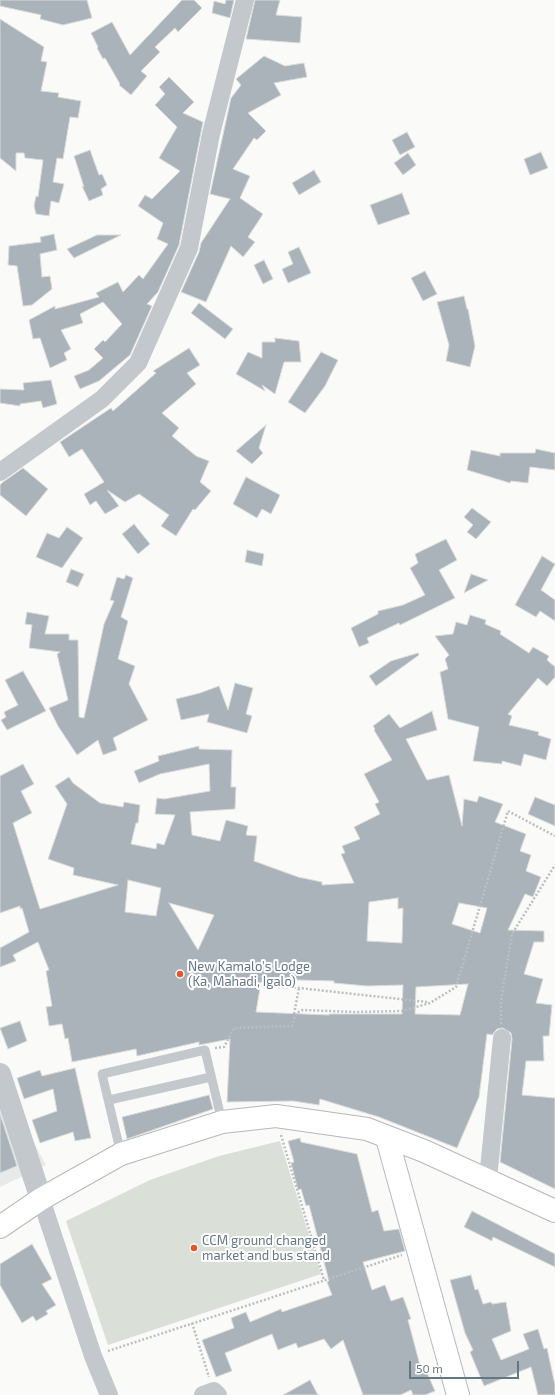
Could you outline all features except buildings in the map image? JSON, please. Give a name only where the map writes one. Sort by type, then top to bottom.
[{"type":"main road","points":[[0,1227],[41,1199],[121,1154],[222,1122],[276,1116],[367,1129],[424,1151],[555,1211]]},
{"type":"main road","points":[[387,1138],[458,1395]]},
{"type":"street","points":[[0,472],[102,399],[138,363],[189,248],[211,134],[245,0]]},
{"type":"street","points":[[488,1179],[502,1038]]},
{"type":"street","points":[[0,1074],[94,1356],[109,1395]]},
{"type":"lane","points":[[121,1154],[102,1074],[205,1050],[222,1122]]},
{"type":"lane","points":[[109,1100],[211,1077]]},
{"type":"path","points":[[292,1026],[296,1012],[303,1010],[355,1012],[402,1011],[430,1003],[456,987],[508,811],[555,836]]},
{"type":"path","points":[[502,1038],[500,1001],[512,934],[555,866]]},
{"type":"path","points":[[262,960],[260,986],[299,988],[430,1003]]},
{"type":"path","points":[[292,1026],[299,988]]},
{"type":"path","points":[[205,1050],[224,1047],[234,1028],[292,1026]]},
{"type":"path","points":[[276,1116],[324,1280]]},
{"type":"path","points":[[94,1356],[418,1250]]},
{"type":"path","points":[[192,1323],[211,1394]]},
{"type":"shaded area","points":[[0,1081],[46,1165],[0,1187]]},
{"type":"shaded area","name":"CCM ground changed market and bus stand","points":[[280,1141],[321,1274],[108,1345],[66,1221],[150,1180],[219,1156]]},
{"type":"place","name":"New Kamalo's Lodge (Ka, Mahadi, Igalo)","points":[[180,974]]},
{"type":"place","name":"CCM ground changed market and bus stand","points":[[194,1248]]}]
